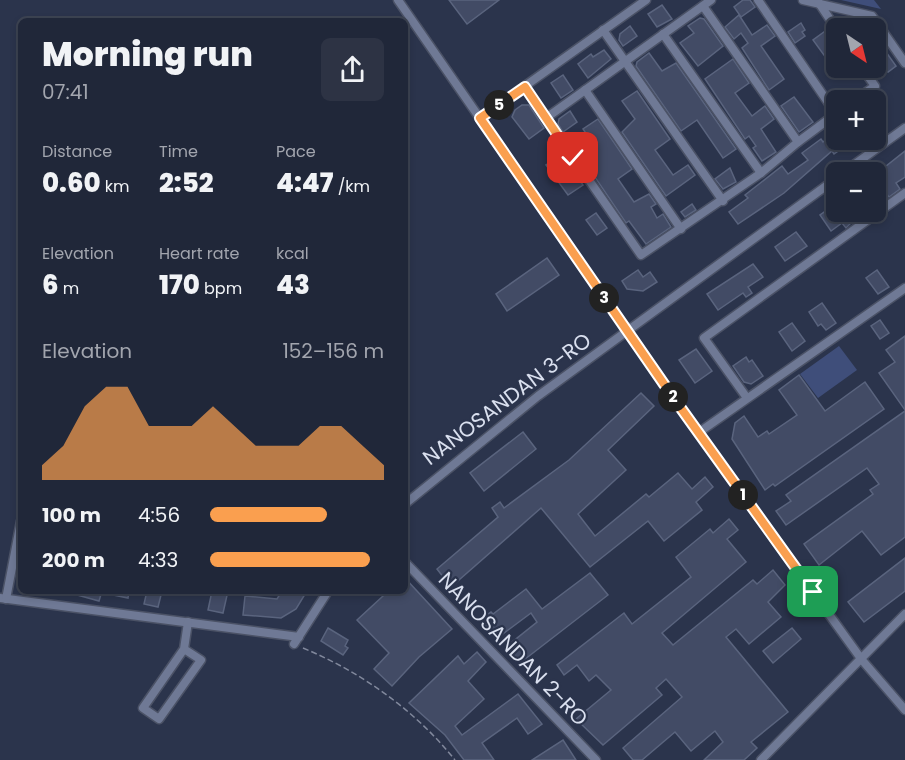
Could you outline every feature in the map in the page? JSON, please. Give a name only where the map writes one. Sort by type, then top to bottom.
[{"type":"street","points":[[398,0],[698,433],[862,660],[905,710]]},
{"type":"street","points":[[480,118],[646,0]]},
{"type":"street","points":[[758,0],[826,98]]},
{"type":"street","points":[[803,0],[872,16],[905,63]]},
{"type":"street","points":[[546,118],[707,3],[798,141]]},
{"type":"street","points":[[819,3],[829,18]]},
{"type":"street","points":[[603,30],[723,201]]},
{"type":"street","points":[[663,34],[761,173]]},
{"type":"street","points":[[869,78],[875,86],[869,90]]},
{"type":"street","points":[[525,87],[641,255],[723,201],[826,122]]},
{"type":"street","points":[[585,90],[681,229]]},
{"type":"street","points":[[858,162],[905,128]]},
{"type":"street","name":"NANOSANDAN 3-RO","points":[[408,502],[538,396],[826,186]]},
{"type":"street","points":[[747,398],[704,338],[905,193]]},
{"type":"street","points":[[698,433],[905,288]]},
{"type":"street","points":[[18,534],[3,598],[188,622],[296,640],[326,594]]},
{"type":"street","name":"NANOSANDAN 2-RO","points":[[408,565],[596,760]]},
{"type":"street","points":[[761,760],[905,614]]},
{"type":"street","points":[[184,649],[201,660],[159,719],[143,708],[184,649],[188,622]]},
{"type":"path","points":[[296,640],[366,679],[434,737],[455,760]]},
{"type":"shaded area","points":[[841,0],[874,0],[881,9]]},
{"type":"shaded area","points":[[839,346],[857,370],[818,398],[800,374]]},
{"type":"building","points":[[449,0],[499,0],[467,24]]},
{"type":"building","points":[[743,0],[750,0],[755,7],[741,17],[734,7]]},
{"type":"building","points":[[662,5],[672,19],[657,27],[648,14]]},
{"type":"building","points":[[739,15],[752,35],[767,25],[775,36],[761,46],[784,79],[769,90],[742,48],[748,43],[741,33],[734,39],[725,27]]},
{"type":"building","points":[[700,18],[704,19],[723,46],[698,66],[680,43],[694,33],[688,26]]},
{"type":"building","points":[[801,23],[805,36],[795,43],[788,32]]},
{"type":"building","points":[[630,26],[637,36],[623,46],[619,40],[620,34]]},
{"type":"building","points":[[826,30],[826,58],[813,40]]},
{"type":"building","points":[[604,50],[611,59],[588,78],[578,64],[591,54],[593,57]]},
{"type":"building","points":[[886,52],[896,66],[886,71]]},
{"type":"building","points":[[649,53],[662,71],[676,63],[736,149],[723,158],[697,120],[681,131],[636,66],[637,62]]},
{"type":"building","points":[[733,59],[749,83],[735,93],[752,116],[765,106],[774,119],[761,129],[776,152],[762,161],[753,148],[756,146],[749,136],[745,139],[705,79]]},
{"type":"building","points":[[563,75],[573,90],[561,98],[551,83]]},
{"type":"building","points":[[637,91],[670,139],[655,150],[673,175],[688,165],[695,175],[666,196],[622,132],[635,119],[622,101]]},
{"type":"building","points":[[794,97],[813,122],[799,132],[781,106]]},
{"type":"building","points":[[522,105],[529,105],[544,128],[529,139],[512,117],[515,110]]},
{"type":"building","points":[[570,111],[577,122],[563,132],[558,124],[559,119]]},
{"type":"building","points":[[598,119],[632,169],[618,179],[634,202],[649,194],[656,204],[651,207],[657,218],[663,214],[671,227],[646,244],[629,221],[626,223],[582,158],[596,148],[583,129]]},
{"type":"building","points":[[821,139],[823,142],[826,140],[826,150],[840,150],[834,154],[832,151],[784,193],[738,224],[729,212],[748,198],[745,195],[782,166],[788,174],[808,160],[802,153]]},
{"type":"building","points":[[905,151],[905,177],[896,183],[900,189],[889,197],[886,193],[886,166]]},
{"type":"building","points":[[562,154],[583,185],[568,195],[546,165]]},
{"type":"building","points":[[730,168],[736,182],[723,189],[715,179]]},
{"type":"building","points":[[692,204],[696,210],[685,217],[681,212]]},
{"type":"building","points":[[826,211],[826,222],[852,222],[846,228],[842,223],[831,231],[820,215]]},
{"type":"building","points":[[596,213],[607,228],[597,235],[586,220]]},
{"type":"building","points":[[796,232],[807,246],[785,261],[775,247]]},
{"type":"building","points":[[547,258],[559,275],[507,311],[496,294]]},
{"type":"building","points":[[753,264],[763,277],[748,287],[752,293],[746,297],[743,293],[718,310],[707,294]]},
{"type":"building","points":[[638,270],[643,277],[650,272],[657,282],[643,291],[627,289],[622,281]]},
{"type":"building","points":[[877,270],[889,287],[878,294],[866,278]]},
{"type":"building","points":[[822,303],[836,323],[826,330],[821,324],[818,326],[809,312]]},
{"type":"building","points":[[880,320],[889,333],[880,339],[871,326]]},
{"type":"building","points":[[792,323],[805,341],[792,351],[779,332]]},
{"type":"building","points":[[905,336],[905,410],[879,373],[895,362],[886,350]]},
{"type":"building","points":[[696,349],[712,371],[695,383],[679,360]]},
{"type":"building","points":[[746,357],[749,362],[752,360],[763,376],[751,384],[744,382],[733,366]]},
{"type":"building","points":[[799,375],[825,411],[865,382],[884,409],[775,486],[773,484],[765,490],[732,439],[735,423],[744,416],[758,437],[767,431],[769,434],[797,415],[779,390]]},
{"type":"building","points":[[641,393],[654,406],[608,450],[626,470],[578,514],[595,536],[646,494],[649,497],[678,473],[692,489],[705,477],[713,487],[696,502],[702,510],[664,541],[648,521],[590,567],[541,508],[451,587],[437,569],[498,517],[492,508],[500,502],[504,508],[569,460]]},
{"type":"building","points":[[905,411],[905,537],[881,555],[862,531],[819,565],[804,544],[873,494],[870,490],[879,484],[867,468],[786,525],[776,511],[791,501],[786,495]]},
{"type":"building","points":[[523,432],[536,449],[484,491],[470,473]]},
{"type":"building","points":[[729,519],[738,530],[727,539],[746,562],[662,633],[673,645],[753,580],[757,584],[773,570],[785,585],[768,602],[781,617],[749,644],[736,629],[726,637],[788,712],[751,742],[757,748],[744,760],[704,760],[723,742],[715,731],[691,751],[675,732],[642,760],[633,760],[623,748],[682,697],[666,679],[656,688],[662,695],[603,745],[576,719],[611,690],[596,675],[589,681],[577,665],[564,675],[557,665],[624,613],[632,624],[691,577],[676,557],[710,529],[713,533]]},
{"type":"building","points":[[905,558],[905,591],[864,622],[848,602]]},
{"type":"building","points":[[590,573],[608,595],[520,663],[507,646],[537,622],[531,613],[496,639],[481,619],[491,612],[493,614],[526,589],[542,609]]},
{"type":"building","points":[[408,581],[452,629],[419,657],[392,686],[374,669],[389,653],[357,620],[383,596],[381,594],[408,594]]},
{"type":"building","points":[[74,594],[101,594],[99,601]]},
{"type":"building","points":[[108,594],[129,594],[128,598]]},
{"type":"building","points":[[146,594],[161,594],[158,607],[144,604]]},
{"type":"building","points":[[211,594],[227,594],[223,613],[208,610]]},
{"type":"building","points":[[280,594],[305,594],[296,609],[281,618],[243,615],[245,596],[277,599]]},
{"type":"building","points":[[328,628],[348,640],[345,646],[348,648],[343,655],[321,641]]},
{"type":"building","points":[[792,628],[801,639],[773,663],[763,651]]},
{"type":"building","points":[[477,652],[486,662],[468,681],[484,699],[455,726],[462,735],[518,694],[542,724],[528,734],[517,718],[482,743],[494,760],[464,760],[445,735],[409,703],[458,656],[464,664]]},
{"type":"building","points":[[563,740],[576,760],[532,760]]},
{"type":"route","points":[[573,158],[525,87],[480,118],[675,400],[813,592]]}]
